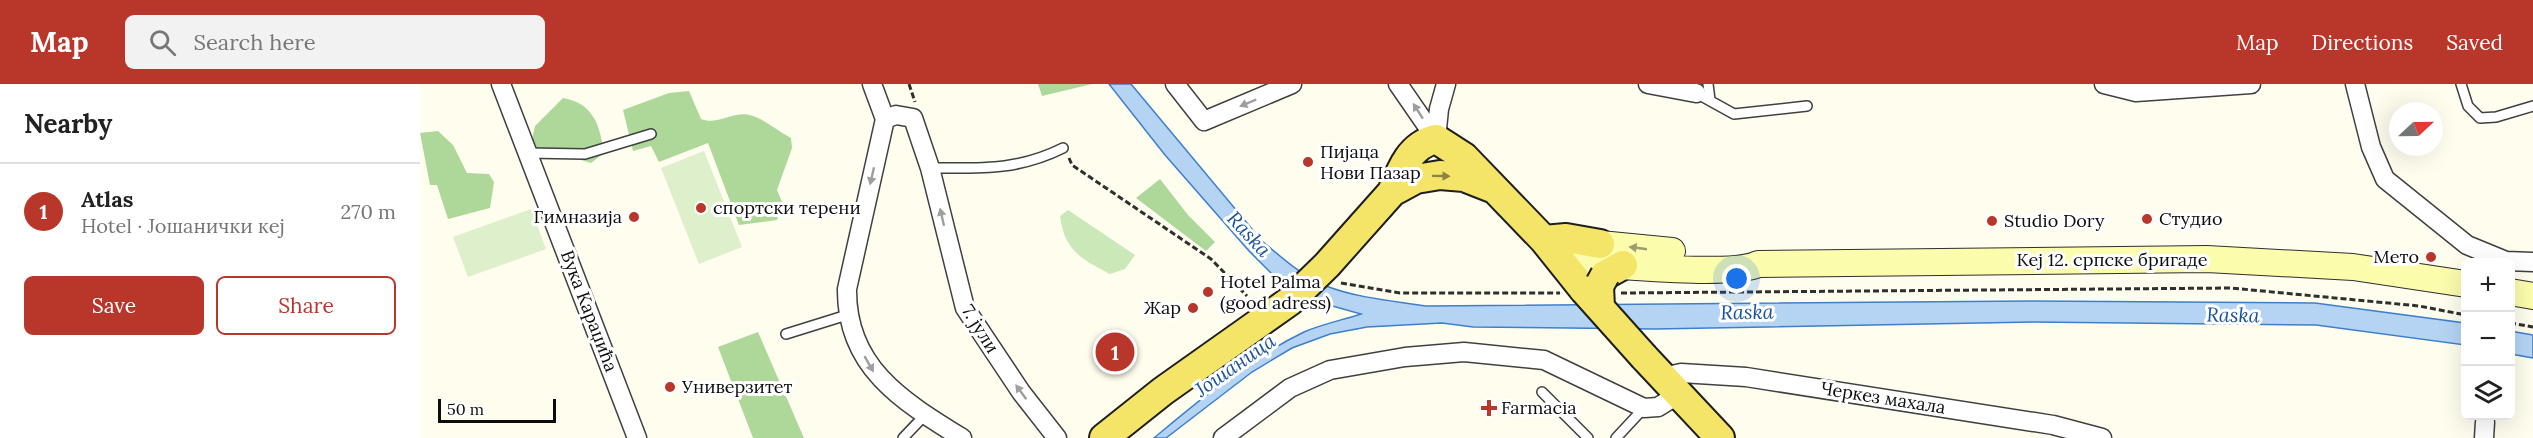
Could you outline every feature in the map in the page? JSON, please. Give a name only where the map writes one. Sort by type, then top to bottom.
[{"type":"main road","points":[[1104,438],[1163,391],[1290,301],[1334,274],[1392,192],[1405,162],[1413,151],[1427,141],[1436,139],[1459,152],[1544,240],[1593,284],[1662,376],[1720,438]]},
{"type":"main road","points":[[1392,192],[1416,179],[1440,175],[1464,177],[1492,188]]},
{"type":"main road","points":[[1544,240],[1566,238],[1600,244]]},
{"type":"street","name":"Вука Караџића","points":[[501,84],[637,438]]},
{"type":"street","points":[[872,84],[885,119],[847,289],[847,315],[854,339],[873,372],[913,408],[962,438]]},
{"type":"street","points":[[1175,84],[1204,121],[1292,84]]},
{"type":"street","points":[[1398,84],[1436,139]]},
{"type":"street","points":[[1436,139],[1439,109],[1446,84]]},
{"type":"street","points":[[1648,84],[1705,92]]},
{"type":"street","points":[[2104,84],[2136,92],[2251,84]]},
{"type":"street","points":[[2355,84],[2371,147],[2381,174],[2418,208],[2456,238],[2505,261],[2533,262]]},
{"type":"street","name":"7. јули","points":[[885,119],[896,115],[913,118],[930,168],[965,308],[1021,392],[1057,438]]},
{"type":"street","points":[[1593,284],[1577,256],[1600,244]]},
{"type":"street","name":"Кеј 12. српске бригаде","points":[[1600,244],[1727,255],[1748,259],[1758,264],[2207,259],[2353,267],[2461,283]]},
{"type":"street","name":"Кеј 12. српске бригаде","points":[[1593,284],[1724,269],[1749,269],[1758,264]]},
{"type":"street","points":[[2515,293],[2533,296]]},
{"type":"street","points":[[1223,438],[1290,388],[1330,370],[1405,357],[1464,352],[1544,360],[1644,408]]},
{"type":"street","name":"Черкез махала","points":[[1644,408],[1658,407],[1662,376],[1681,373],[1746,377],[2053,425],[2102,438]]},
{"type":"lane","points":[[2461,84],[2468,106],[2480,118],[2496,117],[2533,106]]},
{"type":"lane","points":[[1705,92],[1734,114],[1807,106]]},
{"type":"lane","points":[[527,153],[585,154],[651,134]]},
{"type":"lane","points":[[930,168],[1004,167],[1037,161],[1064,148]]},
{"type":"lane","points":[[786,334],[847,315]]},
{"type":"lane","points":[[1542,392],[1588,438]]},
{"type":"lane","points":[[1616,438],[1644,408]]},
{"type":"lane","points":[[903,438],[925,415]]},
{"type":"path","points":[[1064,148],[1072,165],[1211,259],[1247,296]]},
{"type":"path","points":[[1334,274],[1400,293],[1593,284],[2231,288],[2419,306],[2461,314]]},
{"type":"path","points":[[2515,324],[2533,327]]},
{"type":"green space","points":[[1038,84],[1092,84],[1042,96]]},
{"type":"green space","points":[[689,91],[701,119],[707,121],[746,114],[762,120],[791,138],[792,148],[777,190],[782,202],[777,220],[739,225],[708,143],[659,162],[651,146],[633,151],[623,110],[669,93]]},
{"type":"green space","points":[[563,98],[582,105],[597,125],[604,153],[591,163],[557,153],[539,155],[531,144],[535,126]]},
{"type":"green space","points":[[438,131],[453,145],[467,173],[489,174],[494,182],[490,208],[448,219],[437,185],[430,185],[420,133]]},
{"type":"green space","name":"спортски терени","points":[[704,151],[742,247],[699,264],[661,168]]},
{"type":"green space","points":[[1160,179],[1188,215],[1215,242],[1206,251],[1136,198]]},
{"type":"green space","points":[[531,209],[546,249],[468,277],[453,237]]},
{"type":"green space","points":[[1068,210],[1135,255],[1125,269],[1110,274],[1076,252],[1065,237],[1062,228],[1060,216]]},
{"type":"green space","points":[[758,332],[804,438],[753,438],[718,347]]},
{"type":"water","name":"Raska","points":[[1109,84],[1131,84],[1262,241],[1300,272],[1338,290],[1426,306],[2031,301],[2315,303],[2461,322],[2461,344],[2316,325],[2033,322],[1655,329],[1473,327],[1442,323],[1367,327],[1330,334],[1292,348],[1252,372],[1166,438],[1154,438],[1226,380],[1264,354],[1304,332],[1361,314],[1311,300],[1278,280],[1249,251],[1165,155]]},
{"type":"water","points":[[2515,332],[2533,335],[2533,358],[2515,355]]},
{"type":"place","name":"Пијаца Нови Пазар","points":[[1308,162]]},
{"type":"place","name":"спортски терени","points":[[701,208]]},
{"type":"place","name":"Гимназија","points":[[634,217]]},
{"type":"place","name":"Студио","points":[[2147,219]]},
{"type":"place","name":"Studio Dory","points":[[1992,221]]},
{"type":"place","name":"Мето","points":[[2431,257]]},
{"type":"place","name":"Hotel Palma (good adress)","points":[[1208,292]]},
{"type":"place","name":"Жар","points":[[1193,308]]},
{"type":"place","name":"Atlas","points":[[1115,352]]},
{"type":"place","name":"Универзитет","points":[[670,387]]},
{"type":"place","name":"Farmacia","points":[[1489,408]]},
{"type":"water label","name":"Јошаница","points":[[1235,365]]}]
